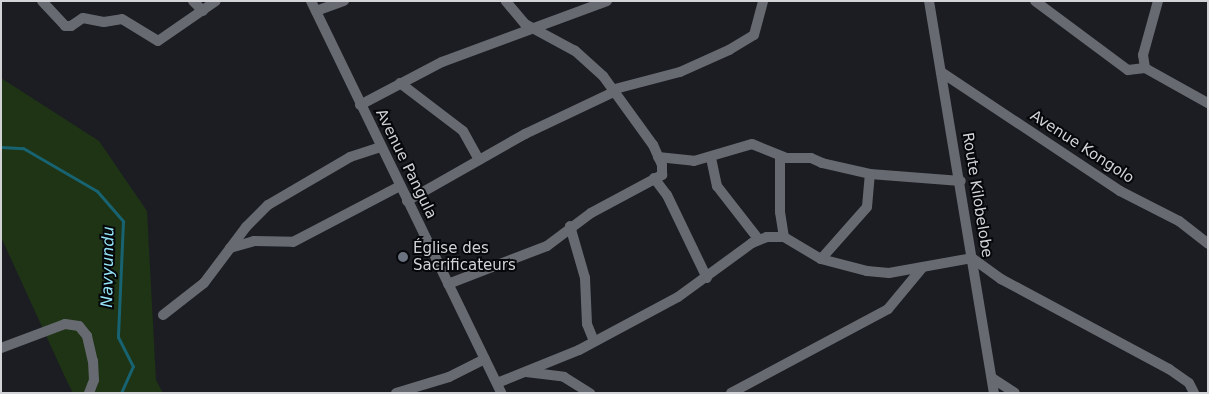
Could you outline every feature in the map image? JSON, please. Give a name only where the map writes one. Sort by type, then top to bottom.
[{"type":"street","points":[[42,1],[65,26],[71,26],[83,18],[104,22],[122,19],[158,41],[203,12],[216,1]]},
{"type":"street","points":[[193,1],[203,12]]},
{"type":"street","name":"Avenue Pangula","points":[[311,1],[499,388]]},
{"type":"street","points":[[316,11],[344,1]]},
{"type":"street","points":[[448,284],[547,246],[570,226],[662,175],[658,157],[615,90],[575,51],[531,28],[506,1]]},
{"type":"street","points":[[360,105],[442,62],[531,28],[544,27],[608,1]]},
{"type":"street","points":[[407,200],[479,160],[615,90],[680,72],[729,50],[754,35],[763,1]]},
{"type":"street","name":"Route Kilobelobe","points":[[929,1],[961,182],[994,393]]},
{"type":"street","points":[[1036,1],[1128,70],[1139,71],[1145,68]]},
{"type":"street","points":[[1145,68],[1143,54],[1158,1]]},
{"type":"street","points":[[1145,68],[1208,103]]},
{"type":"street","name":"Avenue Kongolo","points":[[941,72],[1120,191],[1179,221],[1208,244]]},
{"type":"street","points":[[400,83],[463,131],[479,160]]},
{"type":"street","points":[[658,157],[686,162],[711,158],[745,144],[759,145],[780,156],[811,158],[822,163],[870,174],[961,182]]},
{"type":"street","points":[[163,315],[204,283],[230,248],[268,205],[350,157],[381,146]]},
{"type":"street","points":[[780,156],[780,212],[784,237]]},
{"type":"street","points":[[711,158],[717,186],[759,240]]},
{"type":"street","points":[[821,259],[867,207],[870,174]]},
{"type":"street","points":[[654,178],[667,195],[707,278]]},
{"type":"street","points":[[230,248],[254,241],[293,242],[400,186]]},
{"type":"street","points":[[570,226],[586,278],[587,324],[594,341]]},
{"type":"street","points":[[499,388],[525,371],[594,341],[707,278],[738,252],[759,240],[784,237],[821,259],[867,271],[889,273],[972,258],[1001,279],[1169,369],[1182,377],[1196,392]]},
{"type":"street","points":[[731,393],[888,309],[922,268]]},
{"type":"street","points":[[1,348],[64,324],[79,326],[87,336],[93,361],[94,380],[89,393]]},
{"type":"street","points":[[396,393],[450,377],[485,359]]},
{"type":"street","points":[[525,371],[564,377],[590,393]]},
{"type":"street","points":[[992,378],[1015,393]]},
{"type":"green space","points":[[1,78],[99,141],[147,211],[156,380],[163,393],[73,393],[1,237]]},
{"type":"waterway","name":"Navyundu","points":[[1,147],[23,148],[97,191],[123,221],[118,337],[133,366],[121,393]]},
{"type":"place","name":"Église des Sacrificateurs","points":[[403,257]]}]
